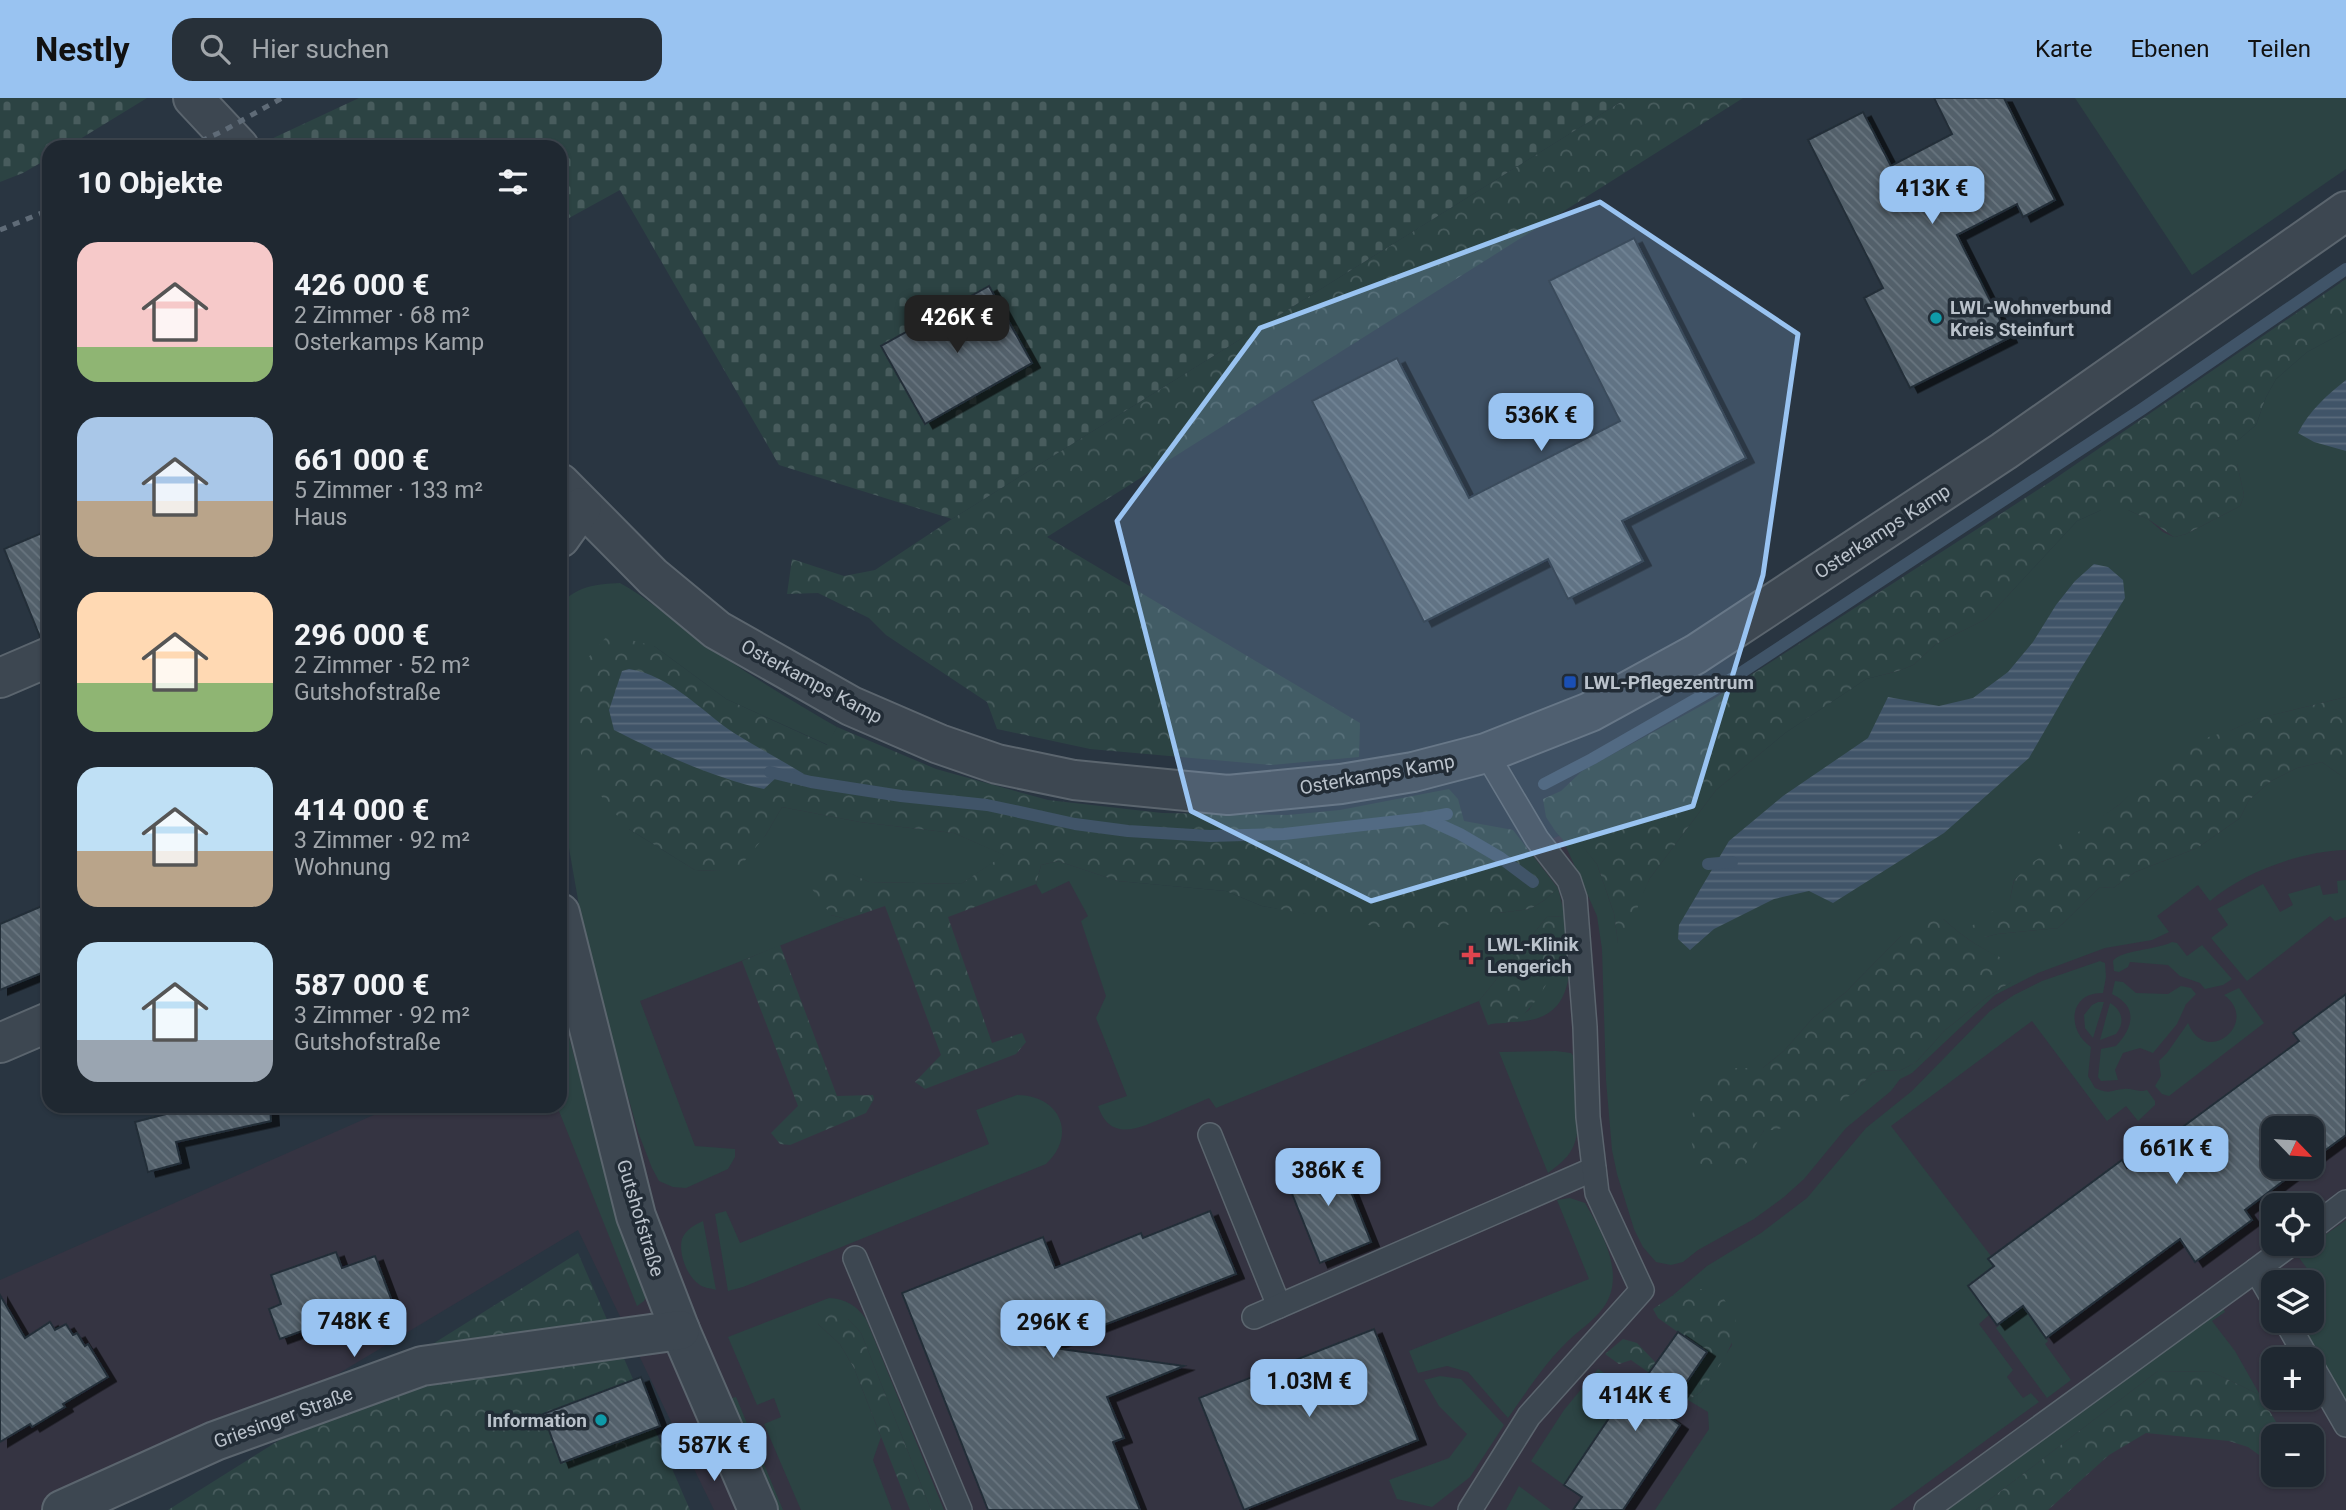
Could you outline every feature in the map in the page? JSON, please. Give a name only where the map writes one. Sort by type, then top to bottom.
[{"type":"street","points":[[193,98],[232,140]]},
{"type":"street","name":"Osterkamps Kamp","points":[[571,495],[653,577],[717,630],[851,706],[939,744],[997,764],[1074,780],[1228,794],[1341,784],[1413,772],[1486,753],[1590,712],[1696,654],[2004,451],[2346,211]]},
{"type":"street","points":[[0,678],[42,660]]},
{"type":"street","name":"Gutshofstraße","points":[[567,941],[636,1216],[680,1330],[758,1510]]},
{"type":"street","points":[[0,1043],[42,1025]]},
{"type":"street","name":"Griesinger Straße","points":[[62,1510],[215,1441],[422,1366],[680,1330]]},
{"type":"lane","points":[[1470,1510],[1529,1416],[1642,1290],[1597,1193],[1588,1117],[1585,1027],[1575,898],[1569,880],[1537,839],[1486,753]]},
{"type":"lane","points":[[1210,1135],[1279,1306]]},
{"type":"lane","points":[[1254,1317],[1594,1169]]},
{"type":"lane","points":[[2324,1219],[2346,1202]]},
{"type":"lane","points":[[1926,1510],[2275,1256]]},
{"type":"lane","points":[[855,1258],[960,1510]]},
{"type":"lane","points":[[2256,1270],[2261,1279]]},
{"type":"lane","points":[[2324,1387],[2346,1425]]},
{"type":"highlighted area","points":[[1600,202],[1798,334],[1763,575],[1693,806],[1371,901],[1191,811],[1117,521],[1260,328]]},
{"type":"shaded area","name":"LWL-Klinik Lengerich","points":[[2346,376],[2346,1510],[714,1510],[578,1230],[111,1510],[0,1510],[0,1280],[378,1113],[567,1113],[567,985],[783,763],[1234,918],[1451,877],[1735,769]]},
{"type":"shaded area","points":[[2346,380],[2346,451],[2314,442],[2298,433],[2319,404]]},
{"type":"shaded area","points":[[2094,564],[2108,567],[2123,580],[2125,598],[2029,758],[1944,833],[1833,903],[1809,891],[1774,899],[1714,929],[1690,950],[1678,939],[1679,925],[1729,841],[1783,796],[1868,738],[1888,697],[1939,706],[1973,698],[2008,672],[2033,642],[2075,581]]},
{"type":"shaded area","points":[[629,669],[658,678],[672,686],[734,733],[804,774],[777,777],[764,789],[687,764],[614,730],[609,710],[622,671]]},
{"type":"green space","points":[[0,98],[147,98],[78,140],[42,140],[42,162],[0,182]]},
{"type":"green space","points":[[359,98],[1627,98],[952,519],[779,465],[620,190],[567,219],[567,140],[269,140]]},
{"type":"green space","points":[[1627,98],[1743,98],[1047,537],[1360,723],[1359,757],[1271,765],[1090,749],[997,729],[987,702],[886,635],[869,618],[818,593],[787,594],[792,559],[844,576],[875,570],[952,519]]},
{"type":"green space","points":[[2075,98],[2346,98],[2346,169],[2192,275]]},
{"type":"green space","points":[[2346,279],[2346,331],[2307,352],[2276,379],[2256,425],[2237,441],[2237,464],[2244,495],[2240,506],[2186,534],[2174,537],[2148,519],[2128,510],[2101,510],[2077,521],[1986,619],[1936,644],[1913,665],[1866,679],[1785,733],[1716,790],[1650,878],[1623,949],[1618,943],[1614,913],[1597,864],[1569,829],[1556,832],[1546,817],[1543,799],[1561,791],[1582,771],[1712,700],[2050,482]]},
{"type":"green space","points":[[2346,331],[2346,697],[2257,719],[2232,730],[2146,780],[2119,805],[2014,880],[2010,899],[1985,937],[2058,928],[2100,887],[2113,888],[2135,872],[2197,848],[2240,818],[2249,800],[2271,781],[2297,768],[2322,762],[2346,779],[2346,850],[2311,854],[2274,865],[2239,881],[2210,901],[2198,885],[2157,916],[2169,932],[2152,940],[2105,948],[2038,973],[1995,995],[1912,1073],[1900,1079],[1891,1091],[1846,1128],[1804,1179],[1784,1197],[1754,1219],[1698,1250],[1683,1262],[1671,1265],[1656,1262],[1643,1247],[1634,1229],[1612,1150],[1606,1080],[1602,949],[1597,916],[1563,840],[1556,832],[1569,828],[1597,864],[1614,913],[1618,943],[1650,878],[1716,790],[1785,733],[1866,679],[1913,665],[1936,644],[1986,619],[2077,521],[2101,510],[2128,510],[2148,519],[2163,532],[2174,537],[2186,534],[2240,506],[2244,495],[2237,464],[2237,441],[2256,425],[2276,379],[2307,352]],"holes":[[[1943,919],[1974,944],[2009,962],[2011,982],[1945,1030],[1916,1062],[1899,1071],[1883,1070],[1872,1073],[1854,1093],[1776,1130],[1764,1130],[1754,1145],[1732,1068],[1763,1068],[1784,1051],[1813,1018],[1845,993],[1900,937]]]},
{"type":"green space","points":[[620,583],[730,661],[837,727],[828,745],[726,699],[654,646],[629,829],[695,870],[719,871],[765,836],[782,807],[860,822],[954,833],[1005,855],[961,884],[869,882],[833,866],[831,915],[847,919],[640,1001],[695,1146],[735,1149],[735,1157],[728,1169],[686,1188],[673,1187],[659,1181],[638,1132],[598,990],[581,917],[567,837],[567,598],[587,587]]},
{"type":"green space","points":[[607,636],[654,646],[726,699],[827,745],[837,727],[936,769],[1048,800],[1162,813],[1288,815],[1340,810],[1449,789],[1458,799],[1464,821],[1513,830],[1558,888],[1530,909],[1498,913],[1413,933],[1262,906],[1226,891],[1118,881],[1058,861],[1041,865],[1036,884],[948,917],[992,1043],[1022,1033],[1026,1042],[1016,1054],[925,1089],[915,1082],[941,1055],[885,906],[847,919],[831,915],[812,889],[833,865],[869,882],[961,884],[1004,855],[954,833],[860,822],[782,807],[765,836],[742,864],[719,871],[695,870],[629,829],[605,802],[584,767],[576,732],[578,669]]},
{"type":"green space","points":[[2346,697],[2346,779],[2322,762],[2297,768],[2271,781],[2249,800],[2240,818],[2197,848],[2135,872],[2113,888],[2100,887],[2058,928],[1985,937],[1969,928],[2010,899],[2014,881],[2027,866],[2119,805],[2176,747],[2232,730],[2256,719]]},
{"type":"green space","points":[[1058,861],[1118,881],[1226,891],[1262,906],[1339,919],[1498,913],[1530,909],[1558,888],[1565,916],[1547,917],[1479,1001],[1216,1108],[1209,1098],[1137,1128],[1119,1129],[1104,1118],[1098,1106],[1127,1096],[1096,1018],[1106,996],[1081,921],[1088,916],[1069,881],[1042,894],[1036,884],[1041,865]]},
{"type":"green space","points":[[2346,880],[2346,917],[2335,921],[2330,916],[2247,981],[2211,938],[2228,925],[2217,909],[2263,884],[2280,912],[2293,905],[2288,894],[2320,885],[2323,895],[2338,893],[2337,881]]},
{"type":"green space","points":[[1565,916],[1572,937],[1538,998],[1520,1017],[1510,1022],[1488,1025],[1479,1001],[1547,917]]},
{"type":"green space","points":[[1943,919],[1974,943],[2009,961],[2014,973],[2011,982],[1945,1030],[1916,1062],[1899,1071],[1883,1070],[1872,1073],[1854,1093],[1813,1117],[1776,1130],[1764,1130],[1742,1169],[1716,1171],[1695,1161],[1689,1127],[1698,1093],[1709,1075],[1732,1068],[1763,1068],[1784,1051],[1813,1018],[1845,993],[1900,937],[1928,920]]},
{"type":"green space","points":[[1572,937],[1567,985],[1555,1008],[1530,1020],[1510,1022],[1529,1010]]},
{"type":"green space","points":[[2172,942],[2177,943],[2187,956],[2202,945],[2232,979],[2223,985],[2205,989],[2200,983],[2180,976],[2168,965],[2130,962],[2128,967],[2119,972],[2114,971],[2113,961],[2117,957]]},
{"type":"green space","points":[[780,945],[837,1096],[873,1095],[874,1099],[866,1113],[790,1145],[780,1144],[771,1133],[798,1106],[742,961]]},
{"type":"green space","points":[[2100,961],[2105,963],[2103,993],[2092,994],[2083,999],[2075,1013],[2075,1022],[2083,1040],[2091,1047],[2088,1076],[2095,1088],[2108,1092],[2124,1089],[2147,1090],[2155,1101],[2155,1105],[2138,1121],[2126,1106],[2107,1121],[2032,1021],[1891,1126],[1991,1256],[1988,1259],[1995,1268],[1968,1286],[1989,1315],[1979,1324],[2013,1370],[2007,1377],[2023,1398],[2031,1393],[2039,1402],[1890,1510],[1655,1510],[1709,1429],[1708,1412],[1688,1400],[1701,1392],[1732,1345],[1724,1300],[1698,1289],[1672,1296],[1707,1266],[1761,1233],[1807,1198],[1866,1128],[1912,1091],[1990,1011],[2042,981]]},
{"type":"green space","points":[[2115,981],[2123,982],[2136,993],[2168,994],[2181,986],[2191,988],[2196,994],[2186,1004],[2177,1024],[2153,1053],[2140,1048],[2123,1053],[2115,1070],[2118,1080],[2101,1081],[2098,1077],[2101,1049],[2116,1046],[2126,1032],[2130,1018],[2126,1005],[2112,994]]},
{"type":"green space","points":[[2239,988],[2264,1023],[2169,1096],[2162,1094],[2155,1086],[2161,1076],[2159,1061],[2188,1023],[2196,1036],[2206,1041],[2217,1041],[2227,1036],[2234,1028],[2237,1017],[2234,1006],[2224,995]]},
{"type":"green space","points":[[2098,1002],[2104,1002],[2093,1038],[2085,1028],[2084,1015]]},
{"type":"green space","points":[[2110,1003],[2120,1013],[2121,1026],[2116,1034],[2100,1040]]},
{"type":"green space","points":[[567,1030],[647,1294],[644,1301],[637,1306],[560,1113],[567,1113]]},
{"type":"green space","points":[[1499,1052],[1571,1053],[1576,1059],[1579,1118],[1572,1149],[1564,1160],[1548,1173]]},
{"type":"green space","points":[[1017,1095],[1044,1102],[1059,1118],[1061,1141],[1046,1164],[728,1291],[715,1214],[726,1211],[740,1243],[989,1144],[976,1110]]},
{"type":"green space","points":[[1570,1198],[1585,1203],[1604,1241],[1612,1268],[1610,1295],[1599,1313],[1548,1362],[1508,1418],[1468,1372],[1447,1366],[1418,1373],[1409,1351],[1589,1279],[1557,1200]]},
{"type":"green space","points":[[2346,1220],[2346,1405],[2324,1367],[2324,1347],[2312,1347],[2304,1333],[2324,1333],[2324,1270],[2308,1270],[2298,1256],[2324,1256],[2324,1236]]},
{"type":"green space","points":[[703,1221],[716,1290],[703,1287],[695,1281],[683,1258],[682,1239],[691,1228]]},
{"type":"green space","points":[[578,1253],[690,1510],[168,1510]]},
{"type":"green space","points":[[1693,1287],[1724,1299],[1738,1330],[1724,1359],[1701,1392],[1688,1400],[1631,1360],[1619,1364],[1605,1354],[1623,1339],[1637,1343],[1656,1363],[1706,1352],[1658,1318],[1653,1309],[1672,1296]]},
{"type":"green space","points":[[829,1298],[850,1304],[866,1319],[944,1510],[931,1510],[861,1333],[848,1319],[818,1324],[840,1344],[854,1368],[881,1437],[873,1460],[892,1510],[801,1510],[764,1424],[781,1417],[774,1398],[757,1405],[728,1337]]},
{"type":"green space","points":[[2022,1305],[2071,1380],[2047,1398],[1996,1328]]},
{"type":"green space","points":[[2222,1306],[2225,1312],[2212,1321],[2235,1351],[2260,1395],[2212,1372],[2158,1371],[1976,1510],[1944,1510]]},
{"type":"green space","points":[[833,1312],[848,1319],[861,1333],[931,1510],[910,1510],[854,1368],[840,1344],[818,1324]]},
{"type":"green space","points":[[1598,1369],[1612,1378],[1596,1403],[1608,1420],[1564,1485],[1531,1461],[1564,1410]]},
{"type":"green space","points":[[2158,1371],[2212,1372],[2260,1395],[2261,1410],[2269,1410],[2277,1424],[2261,1424],[2261,1456],[2248,1447],[2229,1441],[2146,1433],[2109,1455],[2048,1510],[1976,1510]]},
{"type":"green space","points":[[1440,1376],[1461,1379],[1504,1425],[1470,1477],[1432,1507],[1397,1499],[1389,1480],[1449,1458],[1467,1434],[1439,1406],[1424,1380]]},
{"type":"green space","points":[[736,1397],[783,1510],[770,1510],[723,1400]]},
{"type":"green space","points":[[1519,1486],[1551,1510],[1506,1510]]},
{"type":"building","points":[[1934,98],[2004,98],[2055,200],[2023,217],[2017,204],[1957,235],[2009,338],[1910,388],[1864,298],[1883,288],[1808,140],[1863,112],[1891,166],[1952,134]]},
{"type":"building","points":[[1634,238],[1746,458],[1622,521],[1643,561],[1604,581],[1568,599],[1548,559],[1424,622],[1312,401],[1397,358],[1469,498],[1620,421],[1549,281]]},
{"type":"building","points":[[989,286],[1032,363],[925,424],[881,346]]},
{"type":"building","points":[[42,533],[42,637],[40,637],[4,549]]},
{"type":"building","points":[[42,906],[42,973],[0,990],[0,924]]},
{"type":"building","points":[[2346,994],[2346,1135],[2324,1151],[2324,1116],[2261,1116],[2261,1180],[2285,1180],[2268,1193],[2261,1193],[2261,1198],[2245,1210],[2252,1220],[2195,1262],[2180,1239],[2046,1338],[2023,1306],[1997,1325],[1968,1286],[1994,1266],[1988,1259],[2122,1160],[2127,1168],[2299,1041],[2293,1033]]},
{"type":"building","points":[[270,1113],[271,1121],[176,1142],[181,1163],[148,1172],[135,1122],[166,1114]]},
{"type":"building","points":[[1336,1154],[1371,1242],[1320,1263],[1284,1174]]},
{"type":"building","points":[[1210,1211],[1236,1274],[1047,1347],[1184,1366],[1107,1397],[1124,1438],[1113,1442],[1140,1510],[988,1510],[902,1293],[1043,1237],[1055,1268],[1141,1233],[1143,1238]]},
{"type":"building","points":[[336,1252],[342,1268],[375,1256],[393,1304],[351,1320],[349,1314],[280,1339],[269,1309],[281,1304],[271,1275]]},
{"type":"building","points":[[0,1295],[25,1338],[50,1322],[55,1330],[66,1324],[73,1335],[77,1333],[85,1346],[88,1344],[108,1377],[63,1404],[65,1407],[32,1427],[30,1424],[0,1442]]},
{"type":"building","points":[[1374,1329],[1418,1440],[1244,1510],[1199,1398]]},
{"type":"building","points":[[1678,1332],[1707,1352],[1665,1414],[1680,1425],[1623,1510],[1573,1510],[1582,1497],[1564,1485],[1628,1390],[1634,1394]]},
{"type":"building","name":"Information","points":[[641,1377],[660,1426],[561,1463],[543,1414]]},
{"type":"waterway","points":[[1544,784],[1733,678],[2142,409],[2346,269]]},
{"type":"waterway","points":[[770,772],[811,782],[901,796],[987,805],[1075,824],[1128,831],[1210,836],[1284,834],[1425,818],[1460,834],[1501,858],[1533,882]]},
{"type":"waterway","points":[[1426,818],[1447,814]]},
{"type":"waterway","points":[[1708,864],[1732,862]]},
{"type":"railway","points":[[203,140],[282,98]]},
{"type":"railway","points":[[0,230],[42,213]]},
{"type":"place","name":"LWL-Wohnverbund Kreis Steinfurt","points":[[1936,318]]},
{"type":"place","name":"LWL-Pflegezentrum","points":[[1570,682]]},
{"type":"place","name":"LWL-Klinik Lengerich","points":[[1471,955]]},
{"type":"place","name":"Information","points":[[601,1420]]}]
